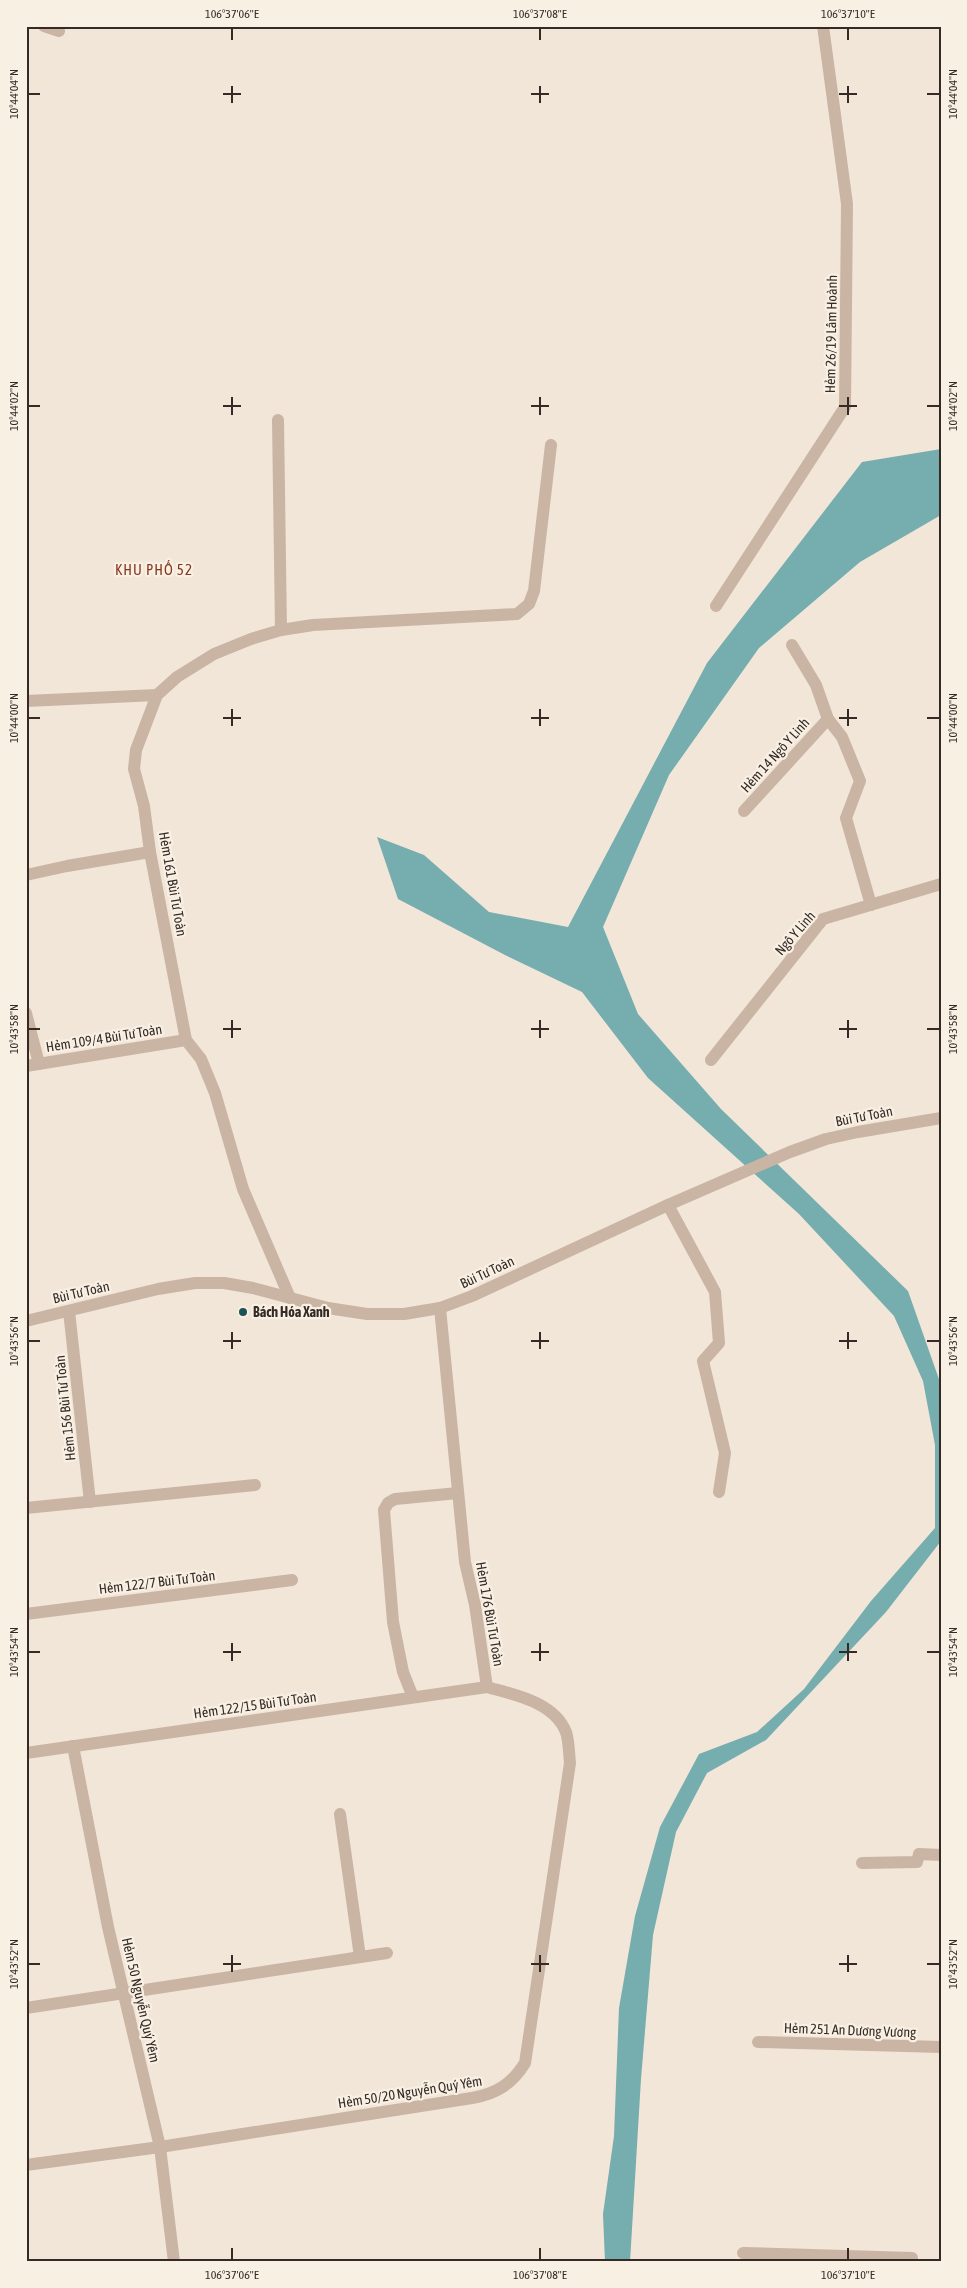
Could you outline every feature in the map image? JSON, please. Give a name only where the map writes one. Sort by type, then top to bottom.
[{"type":"street","points":[[44,26],[59,31]]},
{"type":"street","name":"Hẻm 26/19 Lâm Hoành","points":[[716,606],[845,406],[847,204],[823,26]]},
{"type":"street","points":[[278,420],[281,630]]},
{"type":"street","name":"Hẻm 161 Bùi Tư Toàn","points":[[290,1298],[244,1189],[215,1093],[201,1059],[186,1040],[150,852],[144,806],[134,769],[139,742],[157,695],[178,677],[214,654],[251,639],[281,630],[376,621],[517,614],[529,604],[534,591],[551,445]]},
{"type":"street","name":"Hẻm 14 Ngô Y Linh","points":[[792,645],[816,685],[828,719],[842,737],[860,781],[846,818],[871,905]]},
{"type":"street","points":[[26,701],[157,695]]},
{"type":"street","name":"Hẻm 14 Ngô Y Linh","points":[[744,811],[828,719]]},
{"type":"street","points":[[26,876],[67,866],[150,852]]},
{"type":"street","name":"Ngô Y Linh","points":[[711,1060],[823,919],[941,884]]},
{"type":"street","points":[[26,1013],[33,1065]]},
{"type":"street","name":"Hẻm 109/4 Bùi Tư Toàn","points":[[33,1065],[186,1040]]},
{"type":"street","name":"Bùi Tư Toàn","points":[[26,1320],[158,1289],[195,1284],[224,1284],[254,1288],[290,1298],[367,1314],[404,1314],[440,1308],[472,1296],[668,1205],[790,1152],[826,1139],[941,1118]]},
{"type":"street","points":[[668,1205],[715,1292],[719,1344],[703,1361],[725,1453],[719,1492]]},
{"type":"street","name":"Hẻm 176 Bùi Tư Toàn","points":[[440,1308],[465,1562],[475,1605],[488,1687],[522,1697],[551,1711],[566,1733],[570,1764],[547,1906]]},
{"type":"street","name":"Hẻm 156 Bùi Tư Toàn","points":[[69,1311],[90,1502]]},
{"type":"street","points":[[26,1508],[255,1485]]},
{"type":"street","points":[[413,1697],[403,1672],[393,1622],[384,1510],[388,1503],[395,1499],[458,1493]]},
{"type":"street","name":"Hẻm 122/7 Bùi Tư Toàn","points":[[26,1614],[292,1580]]},
{"type":"street","name":"Hẻm 122/15 Bùi Tư Toàn","points":[[26,1753],[488,1687]]},
{"type":"street","name":"Hẻm 50 Nguyễn Quý Yêm","points":[[73,1746],[108,1927],[160,2147],[174,2262]]},
{"type":"street","points":[[340,1814],[360,1957]]},
{"type":"street","points":[[862,1863],[917,1862],[919,1854],[941,1855]]},
{"type":"street","name":"Hẻm 50/20 Nguyễn Quý Yêm","points":[[26,2165],[160,2147],[489,2095],[507,2085],[525,2063],[547,1906]]},
{"type":"street","points":[[26,2008],[387,1953]]},
{"type":"street","name":"Hẻm 251 An Dương Vương","points":[[758,2042],[941,2047]]},
{"type":"street","points":[[742,2253],[912,2258],[912,2262]]},
{"type":"water","points":[[941,449],[941,515],[860,562],[759,648],[669,775],[603,927],[638,1014],[721,1109],[908,1291],[941,1385],[941,1541],[886,1612],[766,1740],[707,1773],[676,1832],[653,1935],[641,2079],[630,2262],[605,2262],[603,2214],[614,2136],[619,2008],[635,1916],[660,1827],[699,1754],[757,1732],[804,1689],[871,1601],[935,1528],[935,1445],[923,1381],[894,1316],[799,1214],[648,1078],[582,992],[505,955],[398,899],[377,837],[424,855],[489,912],[568,927],[707,663],[862,462]]},
{"type":"place","name":"Bách Hóa Xanh","points":[[243,1312]]},
{"type":"district","name":"KHU PHỐ 52","points":[[154,569]]}]
